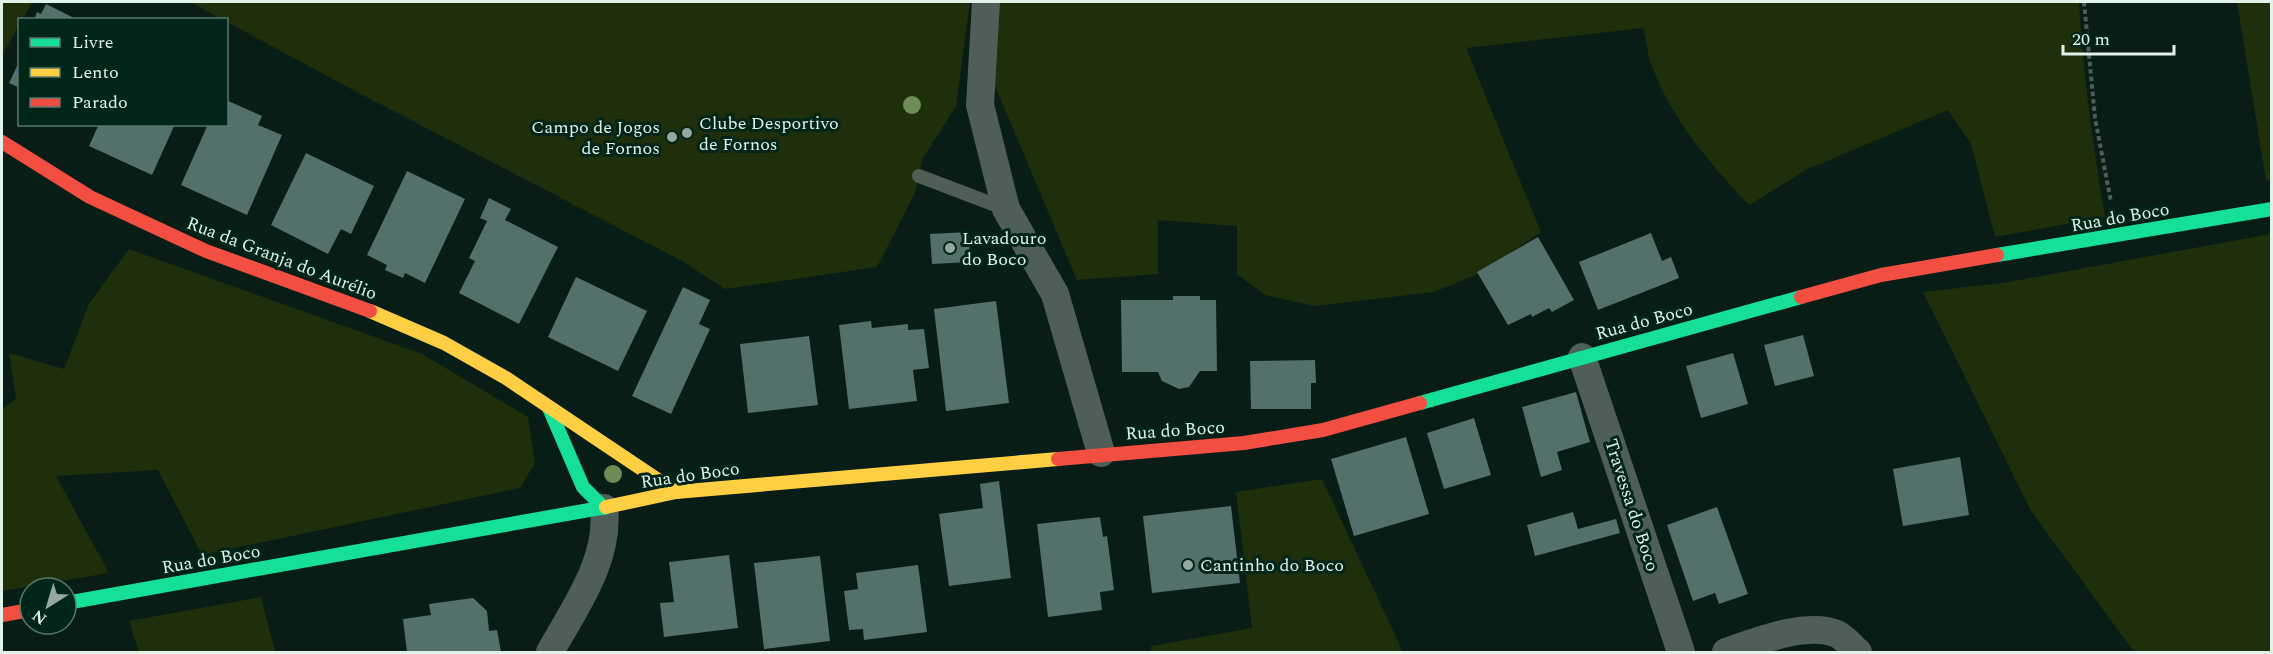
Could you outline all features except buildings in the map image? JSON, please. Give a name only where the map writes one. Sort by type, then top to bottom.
[{"type":"street","points":[[986,2],[980,105],[1006,209],[1030,247],[1055,294],[1101,453]]},
{"type":"street","name":"Rua da Granja do Aurélio","points":[[2,142],[90,197],[206,251],[358,306],[444,343],[506,378],[676,492]]},
{"type":"street","name":"Rua do Boco","points":[[78,601],[604,508],[676,492],[1101,453],[1244,443],[1323,430],[1881,275],[2271,209]]},
{"type":"street","name":"Travessa do Boco","points":[[1582,357],[1681,652]]},
{"type":"street","points":[[549,408],[583,487],[604,508],[606,529],[595,567],[550,652]]},
{"type":"street","points":[[2,615],[18,612]]},
{"type":"street","points":[[1726,652],[1758,641],[1811,629],[1838,634],[1858,652]]},
{"type":"lane","points":[[919,176],[1006,209]]},
{"type":"path","points":[[2084,2],[2095,118],[2117,236]]},
{"type":"green space","points":[[2,2],[33,2],[23,18],[18,18],[18,27],[2,56]]},
{"type":"green space","name":"Clube Desportivo de Fornos","points":[[190,2],[970,2],[956,106],[922,160],[915,193],[877,267],[725,289],[682,261],[353,90],[228,23],[228,18],[220,18]]},
{"type":"green space","points":[[998,2],[2079,2],[2089,110],[2105,217],[1995,237],[1971,144],[1948,110],[1808,169],[1749,205],[1694,142],[1671,107],[1651,64],[1643,28],[1466,48],[1541,232],[1478,274],[1434,292],[1314,306],[1265,295],[1237,274],[1237,226],[1158,220],[1158,274],[1077,280],[992,79]]},
{"type":"green space","points":[[2237,2],[2271,2],[2271,180],[2266,181]]},
{"type":"green space","points":[[2271,234],[2271,650],[2269,652],[2134,652],[2031,511],[1923,292],[2003,283]]},
{"type":"green space","points":[[129,249],[422,354],[528,417],[535,463],[520,488],[202,555],[158,470],[56,476],[109,573],[78,578],[78,576],[18,576],[18,588],[2,591],[2,409],[16,399],[9,353],[64,369],[89,304]]},
{"type":"green space","points":[[1322,479],[1403,652],[1151,652],[1151,646],[1252,628],[1236,492]]},
{"type":"green space","points":[[261,597],[275,652],[139,652],[129,621]]},
{"type":"traffic: fast","points":[[1997,255],[2272,209]]},
{"type":"traffic: fast","points":[[1420,403],[1801,297]]},
{"type":"traffic: fast","points":[[549,408],[583,487],[604,508]]},
{"type":"traffic: fast","points":[[78,601],[606,507]]},
{"type":"traffic: slow","points":[[370,311],[444,343],[506,378],[676,492]]},
{"type":"traffic: slow","points":[[606,507],[676,492],[1058,459]]},
{"type":"traffic: jam","points":[[2,142],[90,197],[206,251],[370,311]]},
{"type":"traffic: jam","points":[[1801,297],[1881,275],[1997,255]]},
{"type":"traffic: jam","points":[[1058,459],[1244,443],[1323,430],[1420,403]]},
{"type":"traffic: jam","points":[[2,615],[18,612]]},
{"type":"place","name":"Clube Desportivo de Fornos","points":[[687,133]]},
{"type":"place","name":"Campo de Jogos de Fornos","points":[[672,137]]},
{"type":"place","name":"Lavadouro do Boco","points":[[950,248]]},
{"type":"place","name":"Cantinho do Boco","points":[[1188,565]]}]
